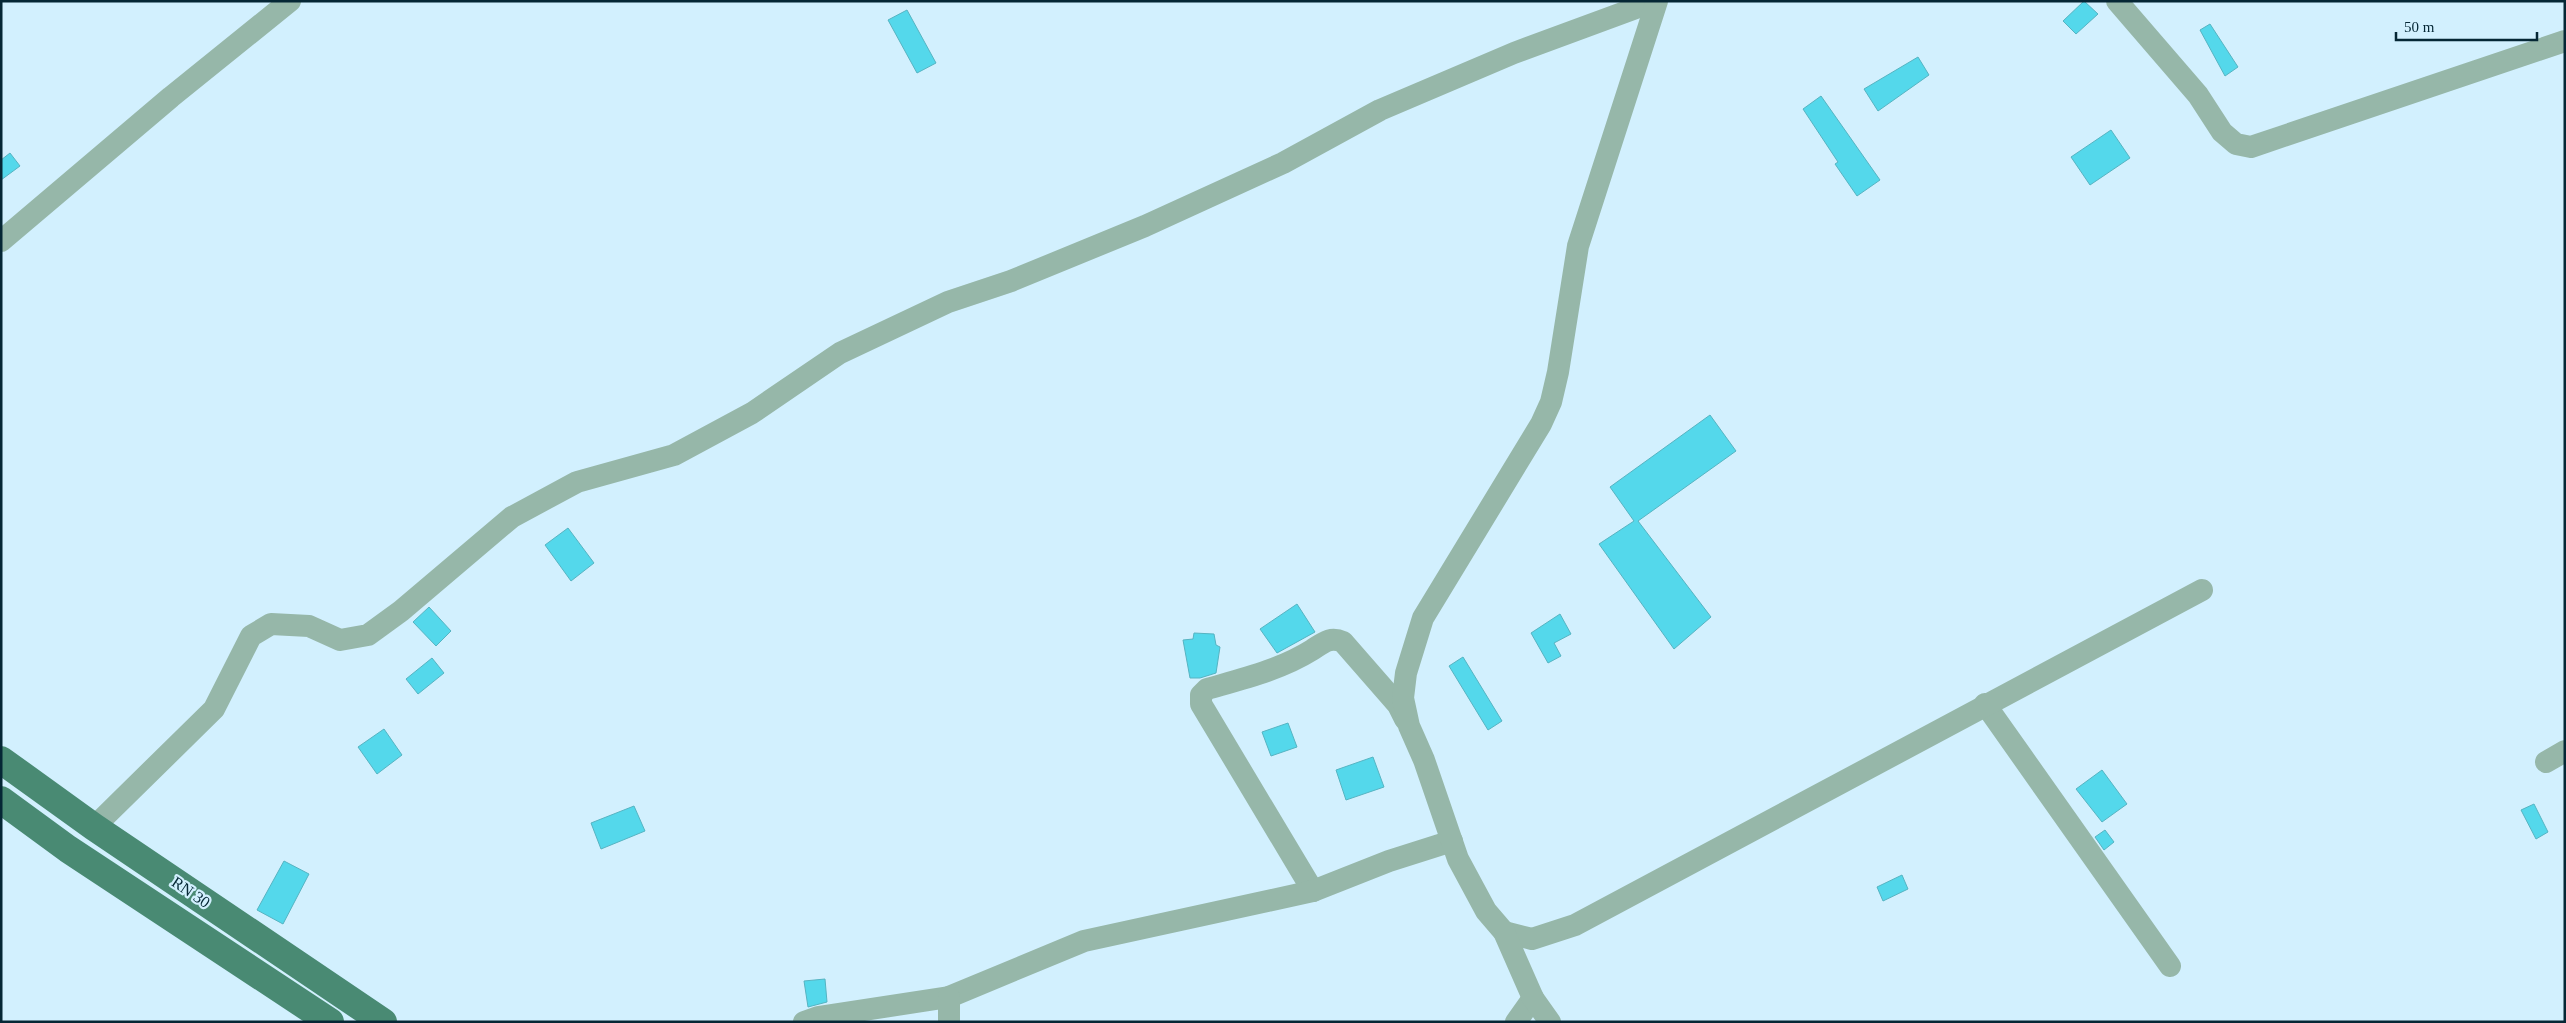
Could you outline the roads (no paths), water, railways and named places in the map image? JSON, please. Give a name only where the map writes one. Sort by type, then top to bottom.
[{"type":"main road","name":"RN 30","points":[[1,760],[94,827],[383,1022]]},
{"type":"main road","name":"RN 30","points":[[1,800],[68,849],[330,1022]]},
{"type":"street","points":[[1409,726],[1404,698],[1406,673],[1423,618],[1541,424],[1551,402],[1558,372],[1578,246],[1656,1]]},
{"type":"street","points":[[94,827],[214,709],[251,636],[271,624],[309,626],[340,640],[368,636],[401,611],[512,517],[577,482],[674,454],[752,414],[840,353],[948,302],[1011,282],[1145,226],[1283,163],[1380,110],[1514,52],[1656,1]]},
{"type":"street","points":[[2116,1],[2198,95],[2222,132],[2236,144],[2251,147],[2565,41]]},
{"type":"street","points":[[1,241],[278,5]]},
{"type":"street","points":[[1504,932],[1532,939],[1574,925],[1984,704],[2202,590]]},
{"type":"street","points":[[1313,891],[1201,704],[1202,694],[1207,690],[1270,670],[1303,656],[1329,639],[1336,639],[1343,642],[1398,705],[1424,760],[1458,859],[1486,911],[1504,932],[1532,998],[1550,1022]]},
{"type":"street","points":[[1984,704],[2170,966]]},
{"type":"street","points":[[804,1022],[818,1017],[950,997],[1084,941],[1313,891],[1389,860],[1452,841]]},
{"type":"street","points":[[949,1022],[950,997]]},
{"type":"street","points":[[1516,1022],[1532,998]]}]
